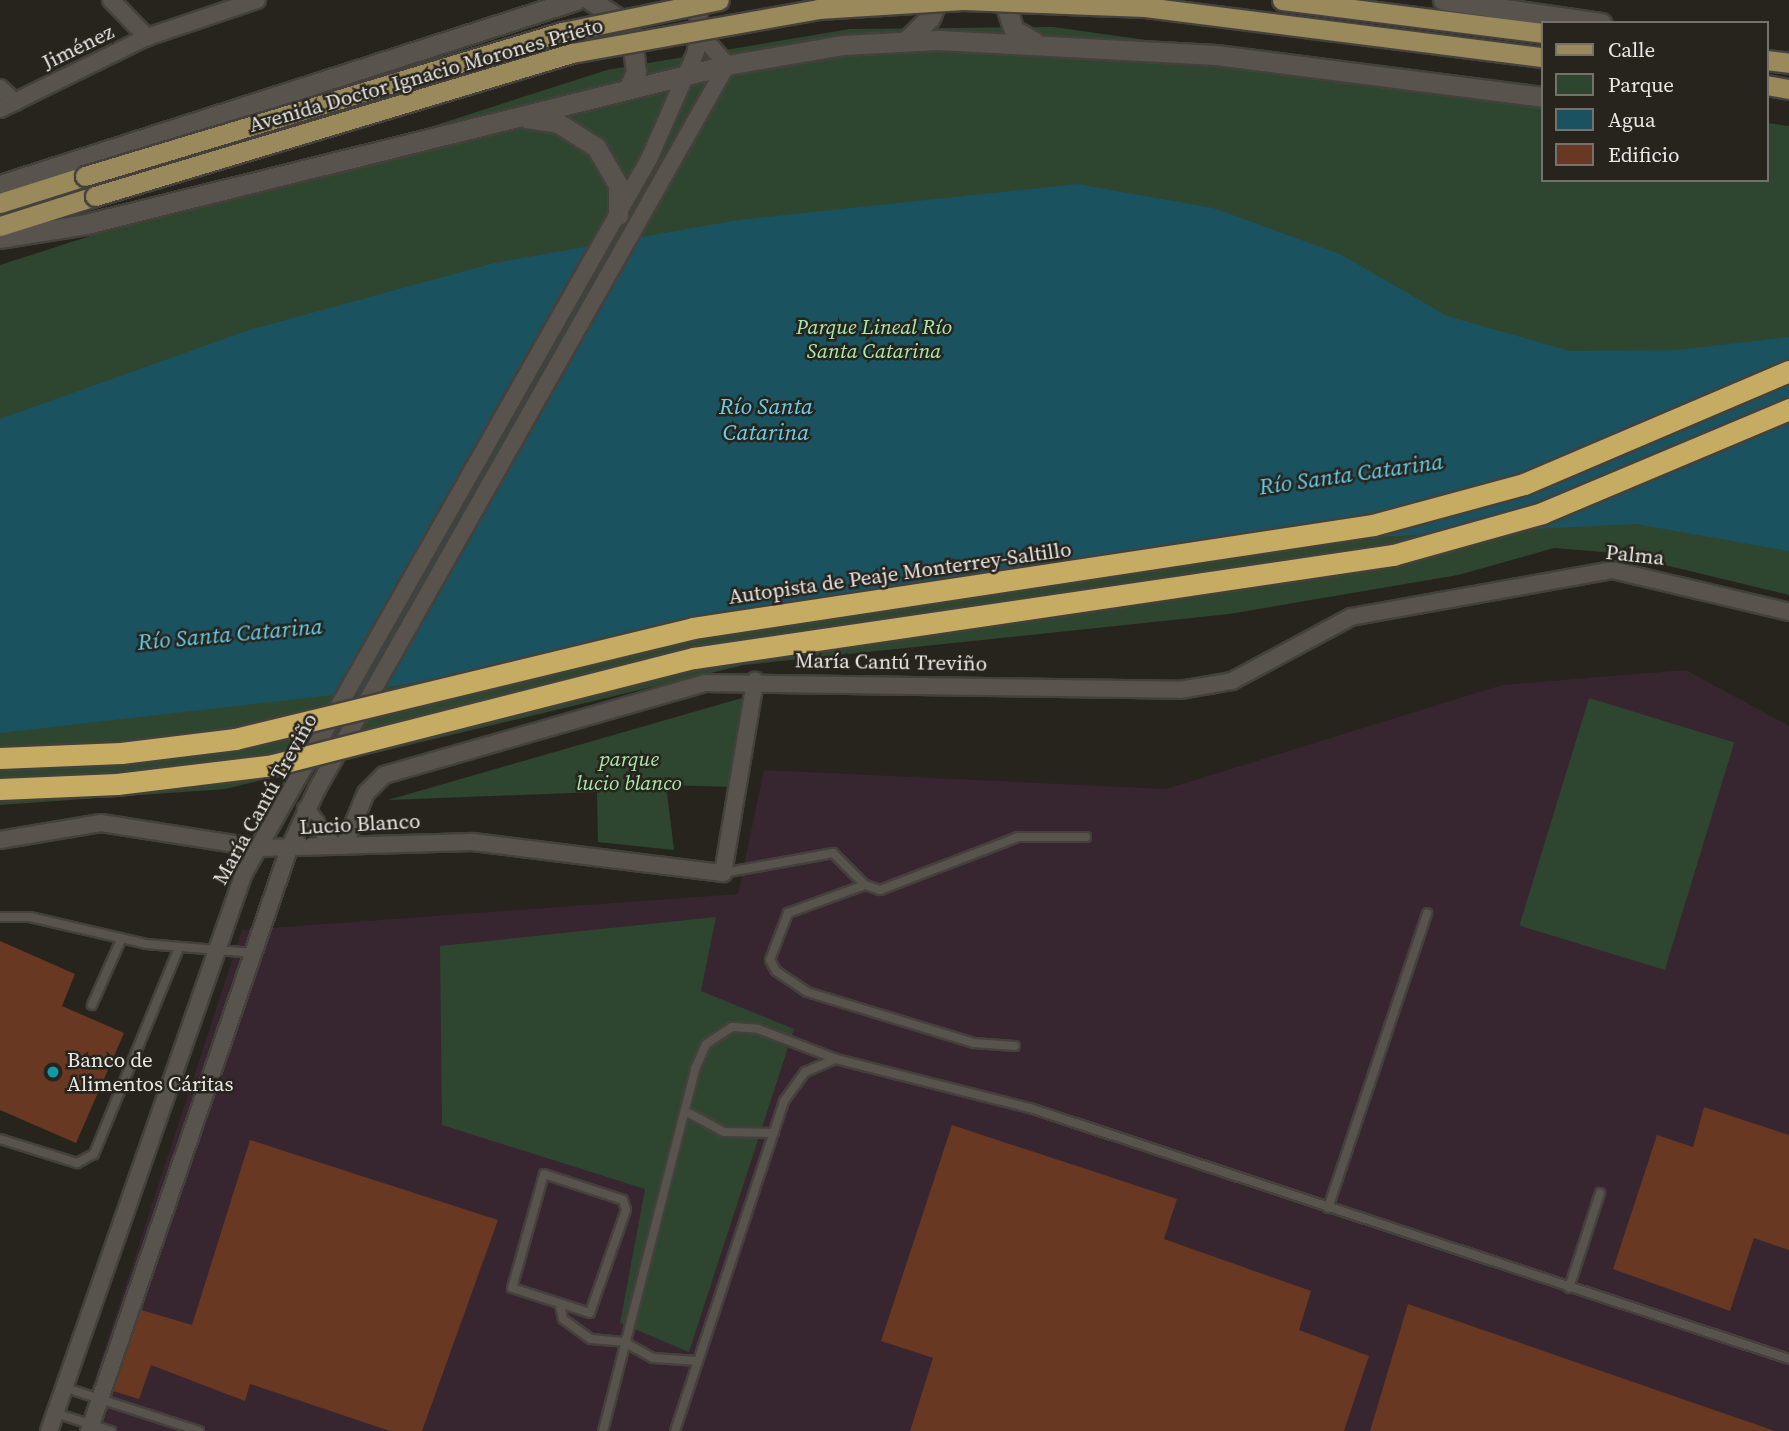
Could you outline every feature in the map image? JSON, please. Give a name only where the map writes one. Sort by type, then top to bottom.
[{"type":"highway","name":"Autopista de Peaje Monterrey-Saltillo","points":[[0,758],[121,753],[235,739],[693,628],[1373,525],[1524,484],[1789,371]]},
{"type":"highway","points":[[0,789],[117,784],[273,765],[718,653],[1393,555],[1542,513],[1789,409]]},
{"type":"main road","name":"Avenida Doctor Ignacio Morones Prieto","points":[[0,203],[563,32],[719,0]]},
{"type":"main road","name":"Avenida Doctor Ignacio Morones Prieto","points":[[0,226],[572,53],[818,9],[962,0],[1145,7],[1540,57]]},
{"type":"main road","points":[[1282,0],[1540,33]]},
{"type":"main road","points":[[1768,60],[1789,62]]},
{"type":"main road","points":[[1768,85],[1789,89]]},
{"type":"street","points":[[111,0],[147,37]]},
{"type":"street","name":"Jiménez","points":[[7,106],[147,37],[257,0]]},
{"type":"street","name":"Avenida Doctor Ignacio Morones Prieto","points":[[0,185],[576,0]]},
{"type":"street","points":[[590,0],[621,20],[632,36],[636,72],[628,89]]},
{"type":"street","points":[[700,0],[701,35],[727,65]]},
{"type":"street","points":[[908,39],[930,18],[937,0]]},
{"type":"street","points":[[1004,0],[1014,30],[1042,43]]},
{"type":"street","points":[[1443,0],[1587,21]]},
{"type":"street","name":"María Cantú Treviño","points":[[50,1431],[213,948],[261,848],[298,781],[614,223],[688,74],[701,35]]},
{"type":"street","points":[[0,238],[86,224],[727,65],[908,39],[1042,43],[1216,55],[1540,97]]},
{"type":"street","points":[[1768,53],[1789,62]]},
{"type":"street","name":"María Cantú Treviño","points":[[90,1428],[289,849],[306,810],[727,65]]},
{"type":"street","points":[[0,88],[7,106]]},
{"type":"street","points":[[509,118],[558,123],[590,142],[612,171],[614,223]]},
{"type":"street","name":"Palma","points":[[1474,594],[1612,570],[1789,612]]},
{"type":"street","name":"María Cantú Treviño","points":[[306,810],[345,846],[382,789],[436,764],[668,690],[755,681],[1180,690],[1232,681],[1351,617],[1474,594]]},
{"type":"street","points":[[723,873],[755,681]]},
{"type":"street","name":"Lucio Blanco","points":[[0,840],[101,823],[261,848],[508,845],[723,873]]},
{"type":"lane","points":[[723,873],[822,852],[842,857],[865,885],[880,890],[1018,837],[1086,837]]},
{"type":"lane","points":[[865,885],[788,912],[773,948],[776,971],[807,992],[974,1043],[1015,1046]]},
{"type":"lane","points":[[1328,1208],[1427,914]]},
{"type":"lane","points":[[0,917],[63,923],[121,940],[179,948],[213,948],[253,953]]},
{"type":"lane","points":[[92,1005],[121,940]]},
{"type":"lane","points":[[0,1139],[77,1163],[94,1154],[179,948]]},
{"type":"lane","points":[[603,1431],[684,1111],[706,1044],[732,1027],[758,1029],[836,1059],[1030,1108],[1789,1359]]},
{"type":"lane","points":[[675,1431],[774,1133],[799,1079],[818,1063],[836,1059]]},
{"type":"lane","points":[[684,1111],[724,1132],[774,1133]]},
{"type":"lane","points":[[544,1174],[623,1200],[626,1210],[594,1311],[560,1305],[512,1288],[544,1174]]},
{"type":"lane","points":[[1569,1288],[1600,1192]]},
{"type":"lane","points":[[560,1305],[564,1319],[591,1339],[624,1342],[653,1358],[698,1362]]},
{"type":"lane","points":[[63,1387],[199,1431]]},
{"type":"lane","points":[[55,1413],[90,1428],[111,1431]]},
{"type":"shaded area","points":[[1686,670],[1789,726],[1789,1431],[101,1431],[80,1424],[242,930],[738,894],[764,770],[1166,789],[1502,685]]},
{"type":"green space","name":"Parque Lineal Río Santa Catarina","points":[[1053,27],[1540,95],[1540,182],[1768,182],[1768,123],[1789,126],[1789,595],[1615,553],[1554,548],[1458,575],[1229,614],[744,665],[225,789],[0,805],[0,265],[607,70],[850,29]]},
{"type":"green space","name":"parque lucio blanco","points":[[742,698],[732,787],[666,785],[674,850],[598,842],[597,792],[388,800]]},
{"type":"green space","points":[[1589,698],[1734,742],[1665,970],[1519,926]]},
{"type":"green space","points":[[716,917],[701,991],[794,1029],[689,1352],[620,1323],[645,1189],[442,1125],[440,946]]},
{"type":"water","name":"Río Santa Catarina","points":[[1077,184],[1213,208],[1340,254],[1447,316],[1570,351],[1677,350],[1789,337],[1789,551],[1636,524],[1235,544],[359,692],[0,733],[0,419],[249,330],[494,263],[738,220]]},
{"type":"building","name":"Banco de Alimentos Cáritas","points":[[0,941],[75,974],[62,1006],[124,1033],[76,1143],[0,1110]]},
{"type":"building","points":[[1704,1107],[1789,1135],[1789,1250],[1754,1238],[1730,1311],[1613,1269],[1657,1135],[1693,1147]]},
{"type":"building","points":[[952,1125],[1177,1199],[1164,1239],[1311,1291],[1299,1330],[1369,1356],[1344,1431],[910,1431],[933,1358],[881,1341]]},
{"type":"building","points":[[250,1140],[498,1220],[422,1431],[390,1431],[250,1384],[245,1401],[151,1365],[139,1399],[113,1391],[138,1309],[192,1325]]},
{"type":"building","points":[[1408,1304],[1775,1431],[1370,1431]]},
{"type":"place","name":"Banco de Alimentos Cáritas","points":[[53,1072]]}]
